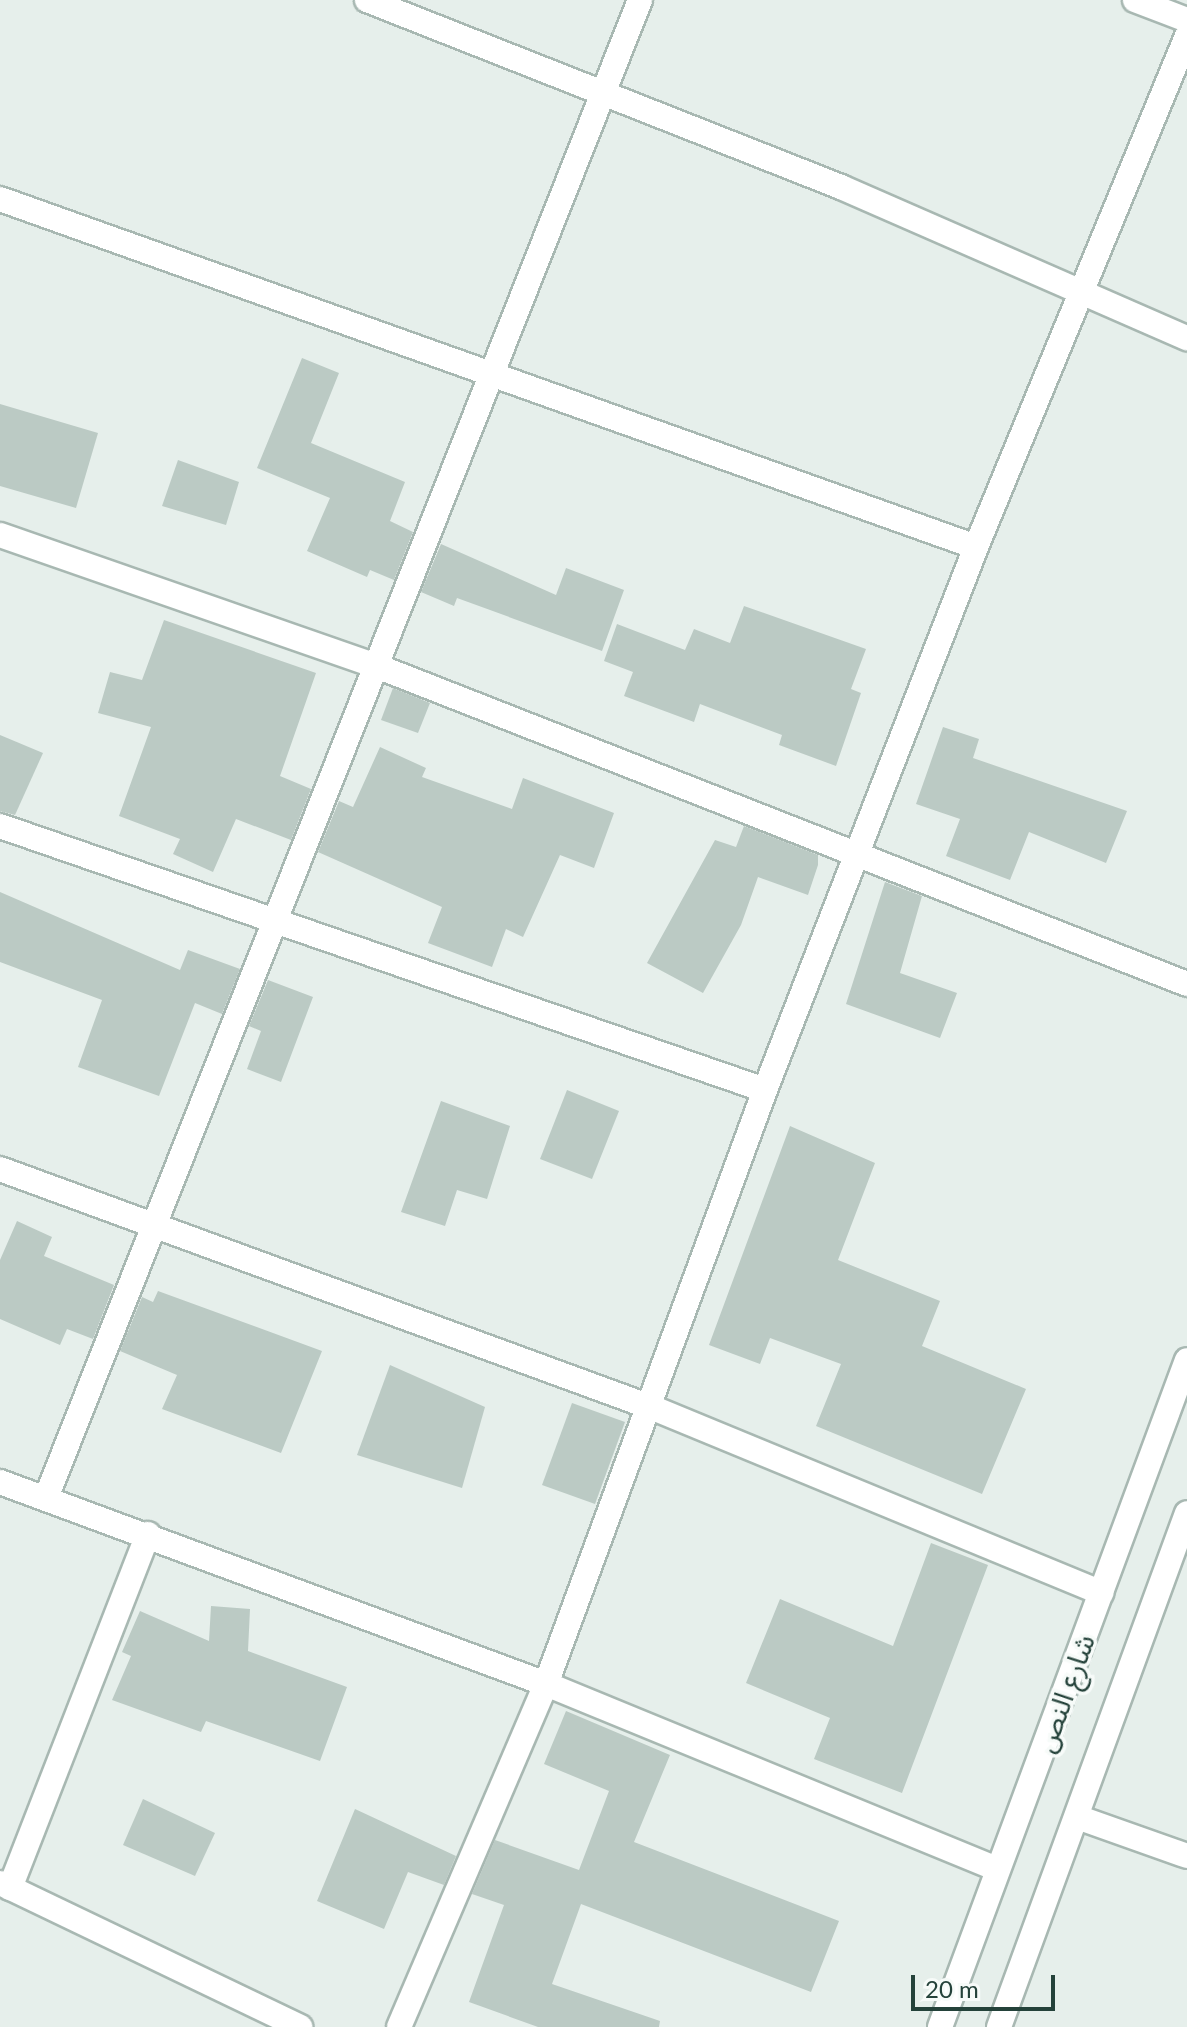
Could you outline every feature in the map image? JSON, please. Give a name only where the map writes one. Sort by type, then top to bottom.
[{"type":"street","points":[[367,0],[601,93],[1081,291],[1187,338]]},
{"type":"street","points":[[46,1498],[270,921],[640,0]]},
{"type":"street","points":[[1135,0],[1187,20]]},
{"type":"street","points":[[399,2027],[546,1684],[653,1408],[765,1090],[861,852],[976,547],[1187,36]]},
{"type":"street","points":[[0,199],[976,547]]},
{"type":"street","points":[[0,535],[374,665],[861,852],[1187,984]]},
{"type":"street","points":[[0,826],[765,1090]]},
{"type":"street","points":[[0,1169],[154,1222],[653,1408],[1101,1593]]},
{"type":"street","name":"شارع النص","points":[[940,2027],[1187,1360]]},
{"type":"street","points":[[0,1482],[148,1534],[546,1684],[998,1869]]},
{"type":"street","name":"شارع النص","points":[[999,2027],[1187,1513]]},
{"type":"street","points":[[148,1534],[5,1885],[300,2027]]},
{"type":"street","points":[[1077,1817],[1187,1856]]},
{"type":"building","points":[[302,358],[339,373],[311,443],[405,482],[390,521],[413,532],[394,580],[370,570],[367,577],[307,551],[330,498],[257,468]]},
{"type":"building","points":[[0,404],[98,433],[76,508],[0,486]]},
{"type":"building","points":[[178,460],[239,482],[226,525],[162,506]]},
{"type":"building","points":[[441,544],[556,595],[566,568],[624,590],[602,651],[457,598],[454,606],[421,592]]},
{"type":"building","points":[[744,606],[866,649],[851,689],[861,693],[836,766],[779,745],[782,735],[700,704],[694,722],[624,696],[633,672],[604,661],[617,624],[685,650],[694,629],[730,643]]},
{"type":"building","points":[[164,620],[316,673],[280,776],[311,789],[291,840],[236,819],[213,872],[173,854],[180,839],[119,816],[151,727],[98,713],[110,672],[142,680]]},
{"type":"building","points":[[393,688],[430,703],[418,733],[381,720]]},
{"type":"building","points":[[943,727],[979,739],[973,758],[1127,811],[1106,863],[1029,832],[1010,880],[946,856],[960,819],[916,804]]},
{"type":"building","points":[[0,735],[43,753],[15,815],[0,811]]},
{"type":"building","points":[[380,747],[426,768],[422,777],[512,809],[523,778],[614,813],[594,868],[560,855],[523,937],[506,929],[492,967],[428,943],[442,907],[318,852],[339,801],[353,807]]},
{"type":"building","points":[[744,826],[818,855],[818,865],[808,895],[758,877],[741,925],[703,993],[647,963],[715,840],[736,847]]},
{"type":"building","points":[[885,882],[922,896],[900,973],[957,993],[940,1038],[846,1004]]},
{"type":"building","points":[[0,892],[180,970],[188,950],[240,969],[222,1014],[195,1003],[159,1096],[78,1067],[102,1000],[0,962]]},
{"type":"building","points":[[268,980],[313,997],[281,1082],[247,1069],[261,1031],[249,1026]]},
{"type":"building","points":[[567,1090],[619,1111],[592,1179],[540,1159]]},
{"type":"building","points":[[441,1101],[510,1126],[487,1199],[457,1190],[445,1226],[401,1212]]},
{"type":"building","points":[[790,1126],[875,1163],[838,1260],[940,1301],[922,1346],[1026,1389],[982,1494],[816,1426],[841,1364],[770,1338],[760,1364],[709,1345]]},
{"type":"building","points":[[17,1221],[52,1237],[44,1256],[114,1285],[93,1339],[67,1329],[60,1345],[0,1319],[0,1260]]},
{"type":"building","points":[[158,1291],[322,1351],[281,1453],[162,1409],[177,1375],[120,1351],[142,1297],[153,1302]]},
{"type":"building","points":[[390,1365],[485,1407],[462,1488],[357,1455]]},
{"type":"building","points":[[572,1403],[625,1422],[595,1504],[542,1485]]},
{"type":"building","points":[[931,1543],[988,1565],[902,1793],[814,1759],[830,1718],[746,1683],[780,1599],[893,1646]]},
{"type":"building","points":[[211,1606],[250,1609],[248,1651],[347,1687],[320,1761],[206,1721],[201,1732],[112,1700],[131,1656],[122,1652],[140,1611],[209,1641]]},
{"type":"building","points":[[566,1711],[670,1755],[634,1842],[839,1921],[811,1992],[581,1904],[552,1984],[660,2021],[659,2027],[538,2027],[469,2002],[504,1905],[472,1894],[495,1840],[579,1870],[609,1791],[544,1764]]},
{"type":"building","points":[[143,1799],[215,1833],[195,1876],[123,1845]]},
{"type":"building","points":[[355,1809],[456,1856],[444,1885],[408,1872],[384,1929],[317,1901]]}]
